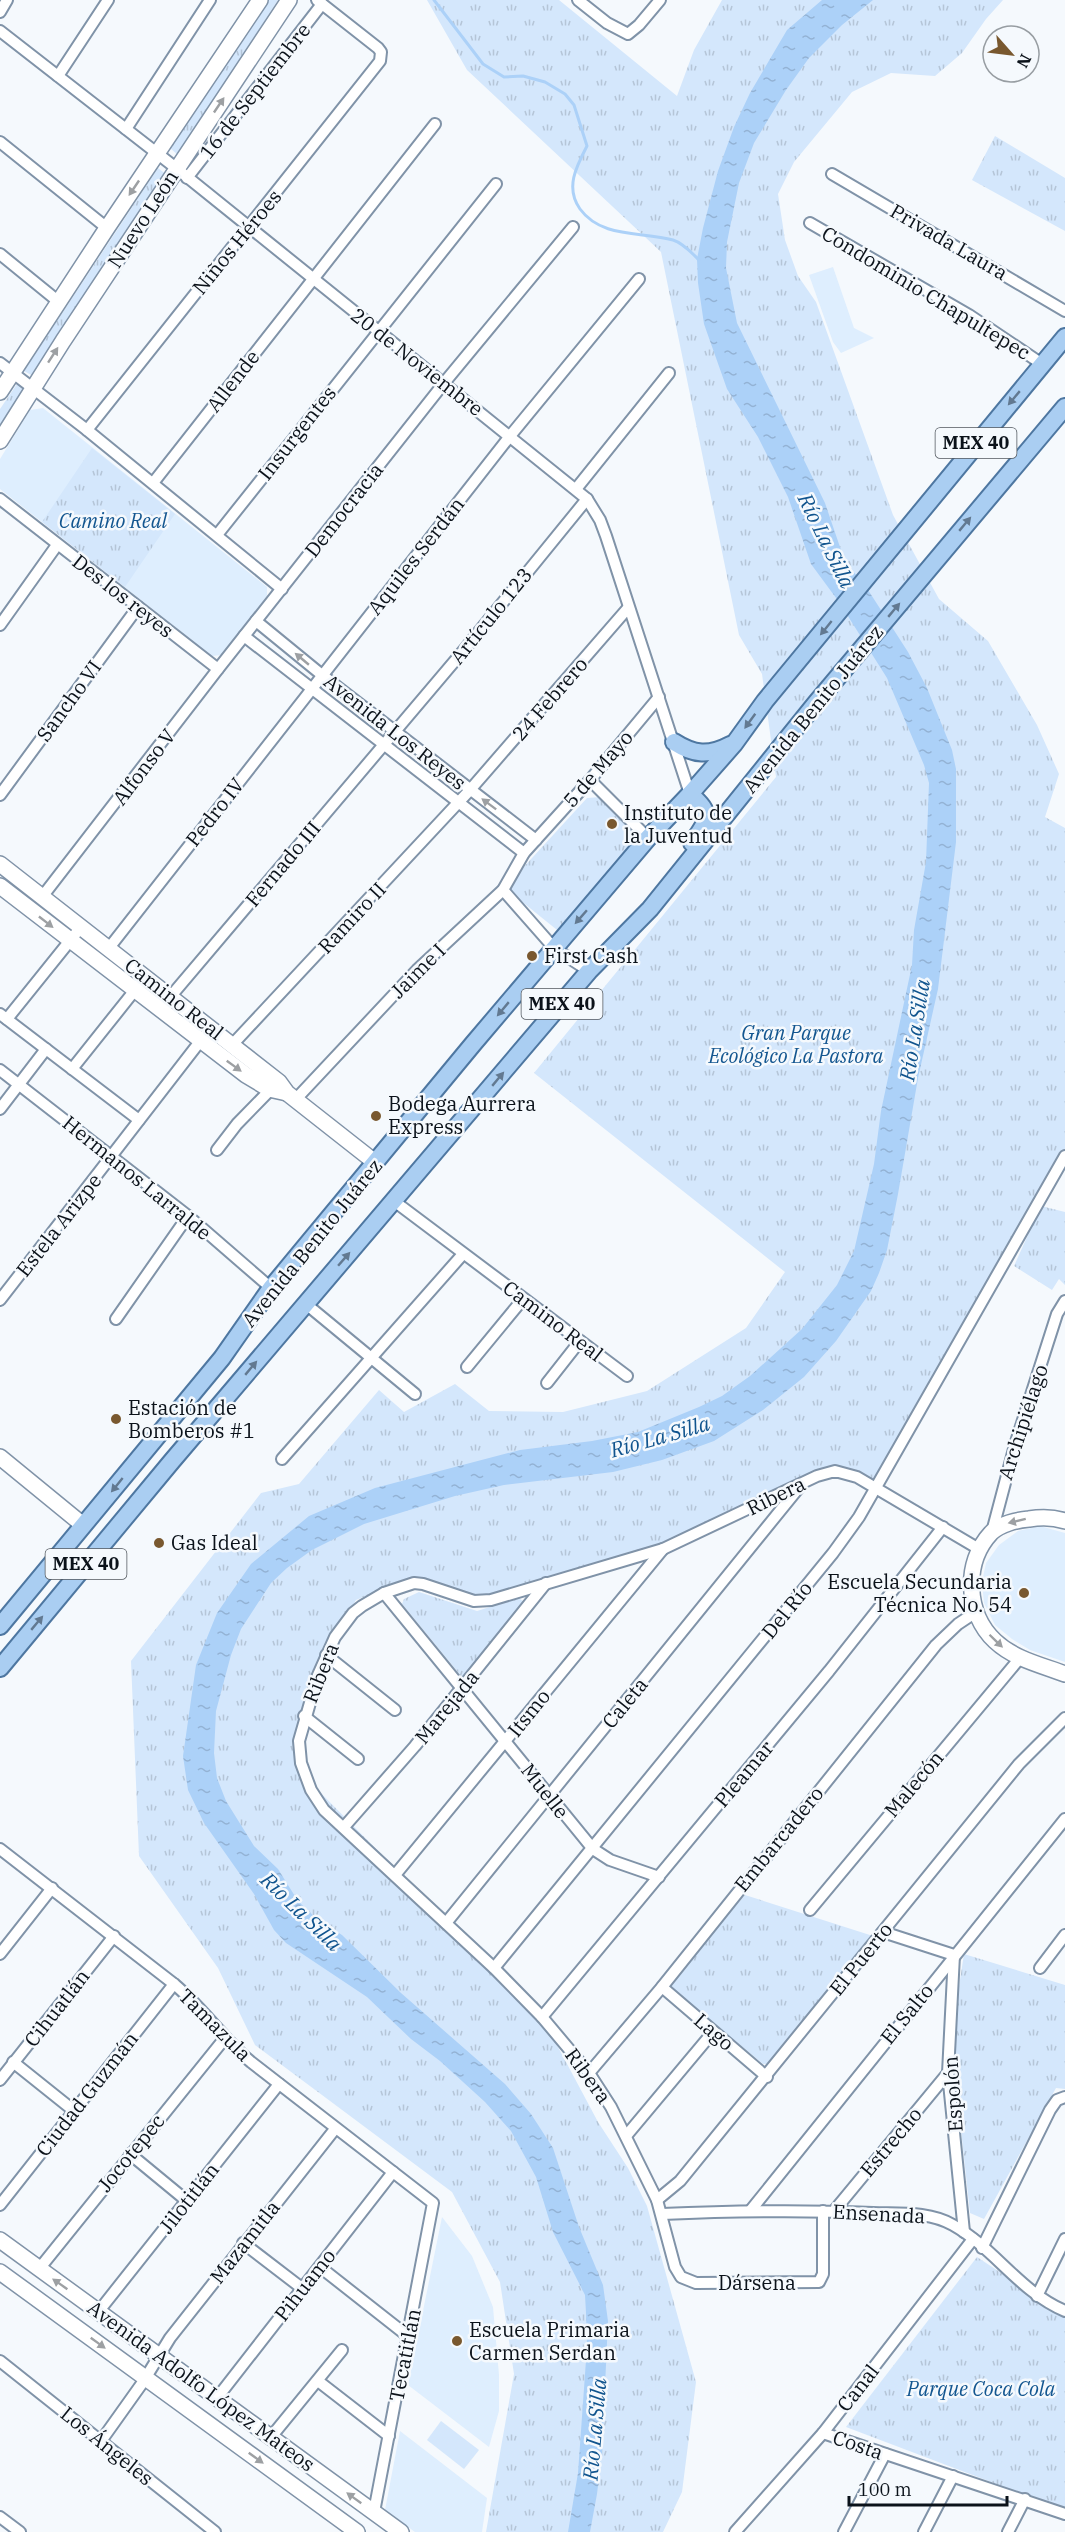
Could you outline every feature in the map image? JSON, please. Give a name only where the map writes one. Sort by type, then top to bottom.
[{"type":"main road","name":"Avenida Benito Juárez","points":[[0,1626],[222,1358],[272,1288],[554,948],[648,838],[734,744],[765,701],[1065,337]]},
{"type":"main road","name":"Avenida Benito Juárez","points":[[0,1668],[172,1461],[589,971],[650,909],[816,703],[1065,407]]},
{"type":"main road","points":[[674,742],[698,754],[712,753],[734,744]]},
{"type":"main road","points":[[650,909],[699,833],[706,818],[705,807],[690,794]]},
{"type":"main road","points":[[150,1444],[172,1461]]},
{"type":"street","points":[[0,12],[7,0]]},
{"type":"street","points":[[58,76],[108,0]]},
{"type":"street","points":[[126,129],[210,0]]},
{"type":"street","name":"Nuevo León","points":[[0,392],[260,0]]},
{"type":"street","name":"Nuevo León","points":[[0,441],[32,389],[182,173],[290,0]]},
{"type":"street","points":[[578,0],[607,23],[628,34],[639,25],[660,0]]},
{"type":"street","name":"16 de Septiembre","points":[[182,173],[319,2]]},
{"type":"street","name":"Niños Héroes","points":[[87,430],[377,66],[381,52],[319,2]]},
{"type":"street","name":"20 de Noviembre","points":[[0,31],[182,173],[576,489],[586,500],[600,520],[690,794]]},
{"type":"street","name":"Allende","points":[[153,483],[435,124]]},
{"type":"street","points":[[0,142],[107,228]]},
{"type":"street","name":"Privada Laura","points":[[832,174],[1065,311]]},
{"type":"street","name":"Insurgentes","points":[[217,535],[496,184]]},
{"type":"street","name":"Condominio Chapultepec","points":[[810,223],[969,315],[1042,364]]},
{"type":"street","name":"Democracia","points":[[244,636],[444,383],[573,227]]},
{"type":"street","points":[[0,254],[59,302]]},
{"type":"street","name":"Aquiles Serdán","points":[[322,675],[510,436],[639,279]]},
{"type":"street","points":[[0,363],[87,430],[282,589]]},
{"type":"street","points":[[576,489],[669,374]]},
{"type":"street","name":"Des los reyes","points":[[0,500],[218,669]]},
{"type":"street","name":"Artículo 123","points":[[395,732],[586,500]]},
{"type":"street","points":[[0,626],[57,545]]},
{"type":"street","name":"Sancho VI","points":[[0,795],[138,607]]},
{"type":"street","name":"24 Febrero","points":[[470,790],[628,608]]},
{"type":"street","name":"Avenida Los Reyes","points":[[256,621],[322,675],[536,840]]},
{"type":"street","name":"Avenida Los Reyes","points":[[244,636],[525,853]]},
{"type":"street","name":"Alfonso V","points":[[42,897],[244,636]]},
{"type":"street","name":"Pedro IV","points":[[109,948],[322,675]]},
{"type":"street","name":"5 de Mayo","points":[[536,840],[590,780],[659,697]]},
{"type":"street","name":"Fernado III","points":[[171,996],[395,732]]},
{"type":"street","points":[[590,780],[648,838]]},
{"type":"street","name":"Ramiro II","points":[[232,1045],[470,790]]},
{"type":"street","name":"Jaime I","points":[[217,1150],[503,890],[525,853],[536,840]]},
{"type":"street","name":"Camino Real","points":[[0,864],[171,996],[232,1045],[283,1091],[376,1163]]},
{"type":"street","points":[[1,890],[15,876]]},
{"type":"street","name":"Camino Real","points":[[1,890],[200,1041],[283,1091]]},
{"type":"street","points":[[503,890],[554,948],[589,971]]},
{"type":"street","points":[[81,927],[3,1016],[139,1120]]},
{"type":"street","points":[[72,1070],[145,977]]},
{"type":"street","name":"Estela Arizpe","points":[[0,1300],[210,1028]]},
{"type":"street","points":[[0,1109],[46,1049]]},
{"type":"street","name":"Hermanos Larralde","points":[[0,1070],[112,1155],[272,1288]]},
{"type":"street","name":"Del Río","points":[[494,1968],[833,1553],[877,1489],[1065,1156]]},
{"type":"street","name":"Camino Real","points":[[394,1201],[627,1376]]},
{"type":"street","points":[[116,1319],[188,1216]]},
{"type":"street","points":[[282,1459],[463,1254]]},
{"type":"street","points":[[467,1367],[523,1299]]},
{"type":"street","name":"Archipiélago","points":[[992,1532],[1009,1466],[1057,1314],[1065,1301]]},
{"type":"street","points":[[306,1304],[415,1394]]},
{"type":"street","points":[[547,1383],[580,1341]]},
{"type":"street","points":[[0,1459],[83,1525]]},
{"type":"street","name":"Ribera","points":[[685,2280],[677,2270],[657,2200],[611,2107],[589,2073],[542,2017],[494,1968],[317,1802],[298,1752],[304,1716],[326,1655],[335,1637],[353,1613],[384,1593],[404,1585],[423,1584],[466,1599],[483,1601],[663,1549],[714,1527],[803,1482],[836,1471],[847,1473],[877,1489],[979,1549]]},
{"type":"street","name":"Caleta","points":[[446,1923],[803,1482]]},
{"type":"street","points":[[1064,1516],[1023,1519],[992,1532],[979,1549],[972,1574],[971,1592],[981,1626],[995,1641],[1020,1658],[1065,1674]]},
{"type":"street","name":"Pleamar","points":[[542,2017],[830,1671],[943,1527]]},
{"type":"street","name":"Itsmo","points":[[395,1875],[663,1549]]},
{"type":"street","name":"Marejada","points":[[344,1827],[463,1687],[546,1583]]},
{"type":"street","name":"Muelle","points":[[384,1593],[593,1849],[610,1860],[659,1877]]},
{"type":"street","name":"Embarcadero","points":[[589,2073],[662,1987],[930,1652],[947,1633],[976,1612]]},
{"type":"street","points":[[326,1655],[395,1710]]},
{"type":"street","name":"Malecón","points":[[810,1910],[1020,1658]]},
{"type":"street","points":[[304,1716],[358,1760]]},
{"type":"street","name":"El Puerto","points":[[657,2200],[681,2181],[1019,1764],[1065,1718]]},
{"type":"street","name":"El Salto","points":[[751,2210],[1065,1819]]},
{"type":"street","name":"Tamazula","points":[[0,1849],[174,1984],[196,2003],[225,2038],[279,2084],[335,2129],[430,2199]]},
{"type":"street","points":[[0,1954],[52,1888]]},
{"type":"street","points":[[883,1932],[954,1955]]},
{"type":"street","points":[[1040,1968],[1065,1935]]},
{"type":"street","name":"Cihuatlán","points":[[0,2079],[114,1936]]},
{"type":"street","name":"Espolón","points":[[954,1955],[948,2073],[969,2236]]},
{"type":"street","name":"Ciudad Guzmán","points":[[0,2205],[174,1984]]},
{"type":"street","name":"Lago","points":[[662,1987],[767,2077]]},
{"type":"street","points":[[626,2136],[713,2032]]},
{"type":"street","name":"Jocotepec","points":[[39,2269],[225,2038]]},
{"type":"street","points":[[13,2062],[73,2110]]},
{"type":"street","name":"Estrecho","points":[[829,2211],[948,2073]]},
{"type":"street","name":"Jilotitlán","points":[[99,2311],[279,2084]]},
{"type":"street","points":[[982,2247],[1050,2110],[1057,2100],[1065,2097]]},
{"type":"street","name":"Mazamitla","points":[[101,2441],[170,2338],[335,2129]]},
{"type":"street","points":[[130,2154],[187,2201]]},
{"type":"street","name":"Pihuamo","points":[[217,2398],[393,2172]]},
{"type":"street","name":"Tecatitlán","points":[[374,2512],[434,2208],[430,2199]]},
{"type":"street","name":"Ensenada","points":[[662,2214],[751,2210],[829,2211],[924,2215],[939,2218],[969,2236],[1037,2295],[1065,2311]]},
{"type":"street","name":"Dársena","points":[[685,2280],[696,2283],[816,2283],[823,2274],[829,2211]]},
{"type":"street","name":"Canal","points":[[735,2532],[823,2433],[969,2236]]},
{"type":"street","points":[[1037,2295],[1065,2239]]},
{"type":"street","name":"Avenida Adolfo López Mateos","points":[[0,2240],[396,2530]]},
{"type":"street","points":[[243,2243],[303,2289]]},
{"type":"street","points":[[320,2268],[409,2337]]},
{"type":"street","name":"Avenida Adolfo López Mateos","points":[[0,2272],[357,2532]]},
{"type":"street","points":[[271,2437],[342,2350]]},
{"type":"street","name":"Los Ángeles","points":[[0,2361],[215,2532]]},
{"type":"street","points":[[318,2380],[389,2436]]},
{"type":"street","name":"Costa","points":[[823,2433],[1065,2514]]},
{"type":"street","points":[[844,2532],[885,2454]]},
{"type":"street","points":[[924,2532],[953,2476]]},
{"type":"street","points":[[1008,2532],[1025,2499]]},
{"type":"street","points":[[0,2517],[20,2532]]},
{"type":"shaded area","points":[[833,267],[854,328],[874,338],[841,353],[833,342],[809,275]]},
{"type":"shaded area","points":[[43,408],[267,587],[267,596],[222,655],[212,656],[0,489],[0,459],[30,410]]},
{"type":"shaded area","name":"Escuela Secundaria Técnica No. 54","points":[[1040,1526],[1065,1533],[1065,1662],[1030,1650],[1012,1639],[995,1625],[984,1603],[982,1582],[986,1563],[999,1545],[1018,1531]]},
{"type":"shaded area","name":"Escuela Primaria Carmen Serdan","points":[[442,2217],[472,2256],[493,2307],[499,2375],[499,2411],[489,2447],[408,2385]]},
{"type":"shaded area","points":[[400,2431],[487,2498],[482,2532],[415,2532],[385,2510]]},
{"type":"green space","points":[[268,0],[278,0],[178,155],[170,148]]},
{"type":"green space","name":"Gran Parque Ecológico La Pastora","points":[[427,0],[559,0],[677,96],[694,50],[722,0],[1003,0],[981,24],[962,53],[935,76],[891,73],[852,92],[794,162],[778,194],[785,240],[798,276],[816,302],[893,515],[939,599],[988,641],[1037,725],[1059,774],[1045,817],[1065,828],[1065,1156],[877,1489],[835,1471],[714,1527],[491,1600],[423,1584],[371,1594],[356,1600],[326,1655],[299,1741],[306,1778],[542,2017],[598,2122],[628,2168],[647,2206],[696,2382],[682,2492],[663,2532],[486,2532],[514,2374],[500,2282],[452,2192],[255,2045],[218,1968],[139,1856],[131,1661],[261,1493],[299,1484],[379,1390],[404,1412],[455,1384],[489,1411],[563,1412],[647,1391],[746,1328],[785,1272],[534,1073],[776,777],[762,674],[739,635],[661,252],[467,70]]},
{"type":"green space","points":[[995,136],[1065,178],[1065,231],[972,180]]},
{"type":"green space","points":[[158,168],[167,175],[33,376],[24,371]]},
{"type":"green space","points":[[17,384],[24,389],[0,425],[0,409]]},
{"type":"green space","name":"Camino Real","points":[[92,448],[175,514],[125,587],[42,522]]},
{"type":"green space","points":[[601,797],[646,838],[562,934],[510,892],[510,882],[587,798]]},
{"type":"green space","points":[[1041,1206],[1065,1212],[1065,1285],[1059,1279],[1052,1290],[1014,1266]]},
{"type":"green space","points":[[419,1592],[477,1611],[519,1598],[524,1602],[467,1676],[461,1676],[402,1604],[404,1599]]},
{"type":"green space","points":[[745,1895],[873,1936],[769,2064],[763,2064],[672,1989],[671,1982]]},
{"type":"green space","points":[[964,1954],[1065,1985],[1065,2089],[1056,2088],[984,2219],[970,2213],[951,2038]]},
{"type":"green space","name":"Parque Coca Cola","points":[[977,2257],[1065,2315],[1065,2510],[846,2427]]},
{"type":"green space","points":[[441,2421],[479,2450],[464,2469],[427,2440]]},
{"type":"water","name":"Río La Silla","points":[[822,0],[873,0],[842,25],[809,58],[786,90],[754,143],[739,183],[727,242],[726,268],[737,323],[825,503],[841,550],[850,569],[861,579],[908,652],[927,688],[952,750],[956,769],[956,842],[938,989],[918,1078],[887,1250],[879,1273],[871,1291],[836,1341],[804,1377],[763,1410],[714,1441],[662,1460],[613,1472],[504,1485],[455,1496],[364,1524],[312,1550],[271,1583],[241,1629],[231,1655],[216,1711],[214,1753],[217,1778],[226,1801],[254,1846],[278,1869],[298,1901],[316,1918],[342,1935],[401,1993],[505,2084],[531,2114],[553,2148],[579,2227],[603,2285],[608,2321],[602,2452],[590,2532],[568,2532],[578,2473],[587,2346],[585,2295],[553,2232],[536,2177],[511,2131],[485,2102],[440,2061],[411,2039],[367,1997],[286,1943],[274,1930],[254,1894],[204,1823],[188,1790],[183,1756],[196,1665],[217,1613],[251,1564],[309,1516],[375,1488],[520,1450],[592,1441],[638,1432],[722,1396],[750,1376],[802,1329],[837,1285],[854,1251],[874,1164],[881,1111],[912,965],[914,930],[926,862],[929,783],[924,765],[887,678],[839,602],[811,564],[788,497],[758,437],[727,389],[704,324],[697,259],[718,171],[734,127],[750,93],[787,30]]},
{"type":"waterway","points":[[434,0],[483,64],[504,77],[523,76],[545,82],[565,94],[574,105],[587,146],[576,170],[573,193],[580,209],[589,219],[611,230],[677,241],[699,260]]},
{"type":"place","name":"Instituto de la Juventud","points":[[612,824]]},
{"type":"place","name":"First Cash","points":[[532,956]]},
{"type":"place","name":"Bodega Aurrera Express","points":[[376,1116]]},
{"type":"place","name":"Estación de Bomberos #1","points":[[116,1419]]},
{"type":"place","name":"Gas Ideal","points":[[159,1543]]},
{"type":"place","name":"Escuela Secundaria Técnica No. 54","points":[[1024,1593]]},
{"type":"place","name":"Escuela Primaria Carmen Serdan","points":[[457,2341]]}]
